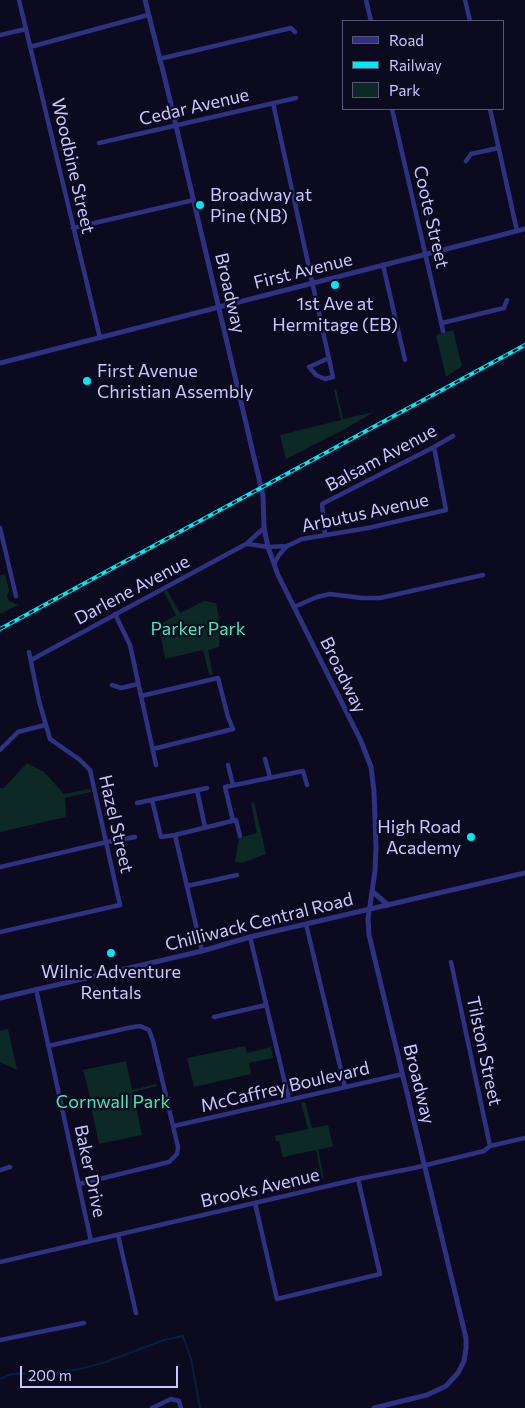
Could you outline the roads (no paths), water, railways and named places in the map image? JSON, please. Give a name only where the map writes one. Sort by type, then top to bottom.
[{"type":"street","name":"Woodbine Street","points":[[19,0],[100,338]]},
{"type":"street","name":"Broadway","points":[[145,0],[263,496],[264,528],[268,547],[294,607],[361,742],[371,767],[376,827],[376,858],[368,922],[369,935],[465,1332],[466,1355],[460,1369],[450,1383],[435,1392],[374,1408]]},
{"type":"street","points":[[366,0],[371,20]]},
{"type":"street","points":[[465,0],[470,20]]},
{"type":"street","points":[[30,47],[148,16]]},
{"type":"street","points":[[159,59],[291,28],[295,32]]},
{"type":"street","points":[[0,35],[26,29]]},
{"type":"street","name":"Cedar Avenue","points":[[99,143],[296,98]]},
{"type":"street","points":[[273,103],[313,283],[329,358],[333,377],[325,379],[316,376],[309,367],[329,358]]},
{"type":"street","name":"Coote Street","points":[[392,110],[443,331]]},
{"type":"street","points":[[490,110],[517,231]]},
{"type":"street","points":[[466,162],[471,154],[498,148]]},
{"type":"street","points":[[73,228],[194,200]]},
{"type":"street","name":"First Avenue","points":[[0,363],[525,229]]},
{"type":"street","points":[[383,265],[405,360]]},
{"type":"street","points":[[442,323],[504,308],[507,300]]},
{"type":"street","name":"Balsam Avenue","points":[[325,536],[322,504],[453,436]]},
{"type":"street","name":"Arbutus Avenue","points":[[268,547],[287,546],[302,539],[368,528],[446,510],[434,447]]},
{"type":"street","points":[[0,528],[16,596]]},
{"type":"street","name":"Darlene Avenue","points":[[30,660],[246,544],[264,528]]},
{"type":"street","points":[[246,544],[268,547]]},
{"type":"street","name":"Arbutus Avenue","points":[[274,564],[287,546]]},
{"type":"street","points":[[294,607],[317,597],[330,594],[380,598],[483,575]]},
{"type":"street","points":[[115,614],[130,645],[156,765]]},
{"type":"street","name":"Hazel Street","points":[[0,932],[120,904],[90,770],[80,760],[50,739],[39,701],[29,652]]},
{"type":"street","points":[[141,696],[218,678],[233,729],[153,749]]},
{"type":"street","points":[[112,685],[121,688],[138,684]]},
{"type":"street","points":[[0,750],[18,732],[45,725]]},
{"type":"street","points":[[265,759],[270,777]]},
{"type":"street","points":[[228,765],[233,785]]},
{"type":"street","points":[[232,821],[225,787],[303,770],[307,785]]},
{"type":"street","points":[[136,803],[207,788]]},
{"type":"street","points":[[197,790],[205,827]]},
{"type":"street","points":[[152,800],[161,837],[236,820],[240,836]]},
{"type":"street","points":[[175,835],[202,951]]},
{"type":"street","points":[[0,866],[107,842],[135,838]]},
{"type":"street","name":"Chilliwack Central Road","points":[[0,998],[525,873]]},
{"type":"street","points":[[187,886],[237,875]]},
{"type":"street","points":[[372,891],[388,905]]},
{"type":"street","points":[[306,924],[345,1087]]},
{"type":"street","points":[[250,937],[289,1100]]},
{"type":"street","name":"Tilston Street","points":[[451,962],[490,1146]]},
{"type":"street","name":"Baker Drive","points":[[36,990],[91,1241]]},
{"type":"street","points":[[214,1017],[266,1005]]},
{"type":"street","points":[[48,1046],[140,1026],[149,1030],[174,1126],[178,1147],[177,1154],[169,1162],[78,1184]]},
{"type":"street","name":"McCaffrey Boulevard","points":[[174,1126],[403,1074]]},
{"type":"street","name":"Brooks Avenue","points":[[0,1262],[358,1179],[425,1166],[484,1151],[490,1146],[525,1138]]},
{"type":"street","points":[[0,1170],[10,1167]]},
{"type":"street","points":[[255,1203],[277,1299],[380,1274],[358,1179]]},
{"type":"street","points":[[118,1235],[136,1313]]},
{"type":"street","points":[[0,1340],[84,1322]]},
{"type":"street","points":[[152,1408],[171,1399],[179,1401],[181,1408]]},
{"type":"waterway","points":[[0,1379],[12,1374],[80,1369],[103,1363],[164,1340],[183,1336],[191,1359],[200,1408]]},
{"type":"railway","points":[[0,629],[525,345]]},
{"type":"place","name":"Broadway at Pine (NB)","points":[[200,205]]},
{"type":"place","name":"1st Ave at Hermitage (EB)","points":[[335,285]]},
{"type":"place","name":"First Avenue Christian Assembly","points":[[87,381]]},
{"type":"place","name":"High Road Academy","points":[[471,837]]},
{"type":"place","name":"Wilnic Adventure Rentals","points":[[111,953]]},
{"type":"park label","name":"Parker Park","points":[[198,629]]},
{"type":"park label","name":"Cornwall Park","points":[[113,1102]]}]
